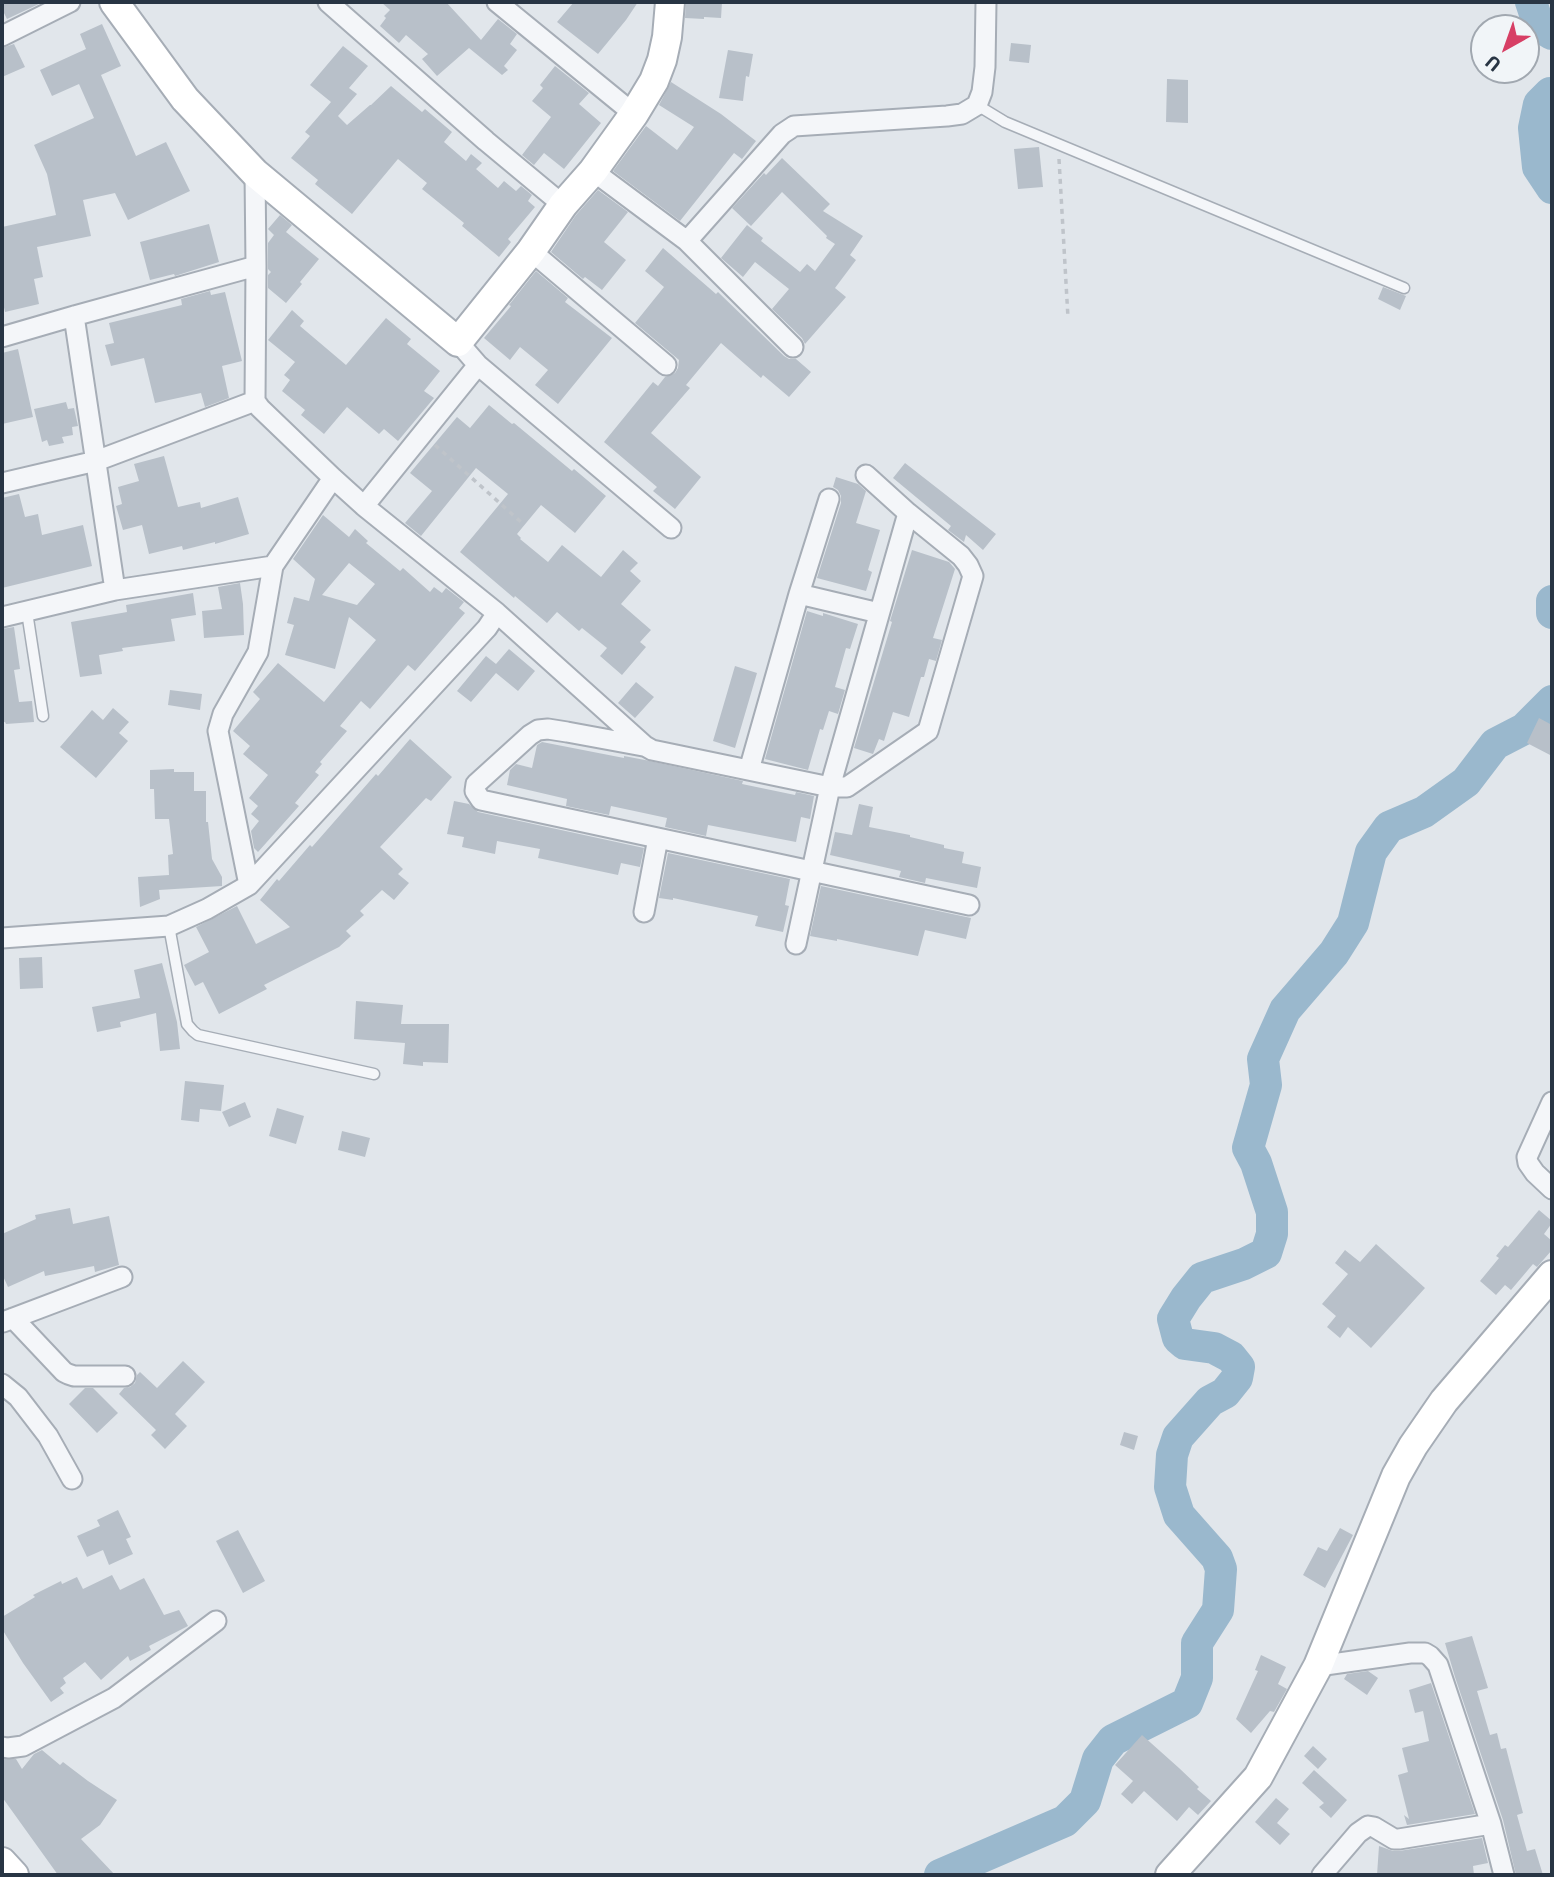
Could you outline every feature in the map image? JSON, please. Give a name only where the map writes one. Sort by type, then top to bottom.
[{"type":"street","points":[[2,36],[70,2]]},
{"type":"street","points":[[114,2],[185,99],[255,173],[458,342],[478,365],[671,528]]},
{"type":"street","points":[[328,2],[486,142],[563,205]]},
{"type":"street","points":[[497,2],[634,114]]},
{"type":"street","points":[[458,342],[531,251],[563,205],[593,171],[634,114],[654,81],[662,60],[670,2]]},
{"type":"street","points":[[687,241],[776,140],[794,125],[947,116],[962,114],[977,105],[982,92],[985,67],[986,2]]},
{"type":"street","points":[[593,171],[687,241],[793,347]]},
{"type":"street","points":[[255,173],[255,401],[364,506],[482,600],[652,750],[842,788],[850,786],[928,731],[973,576],[961,556],[866,475]]},
{"type":"street","points":[[531,251],[666,365]]},
{"type":"street","points":[[2,337],[257,266]]},
{"type":"street","points":[[74,316],[115,590]]},
{"type":"street","points":[[364,506],[478,365]]},
{"type":"street","points":[[2,483],[96,461],[255,401]]},
{"type":"street","points":[[249,885],[218,731],[223,714],[258,652],[273,566],[333,478]]},
{"type":"street","points":[[749,770],[829,499]]},
{"type":"street","points":[[796,944],[830,787],[908,513]]},
{"type":"street","points":[[2,617],[115,590],[273,566]]},
{"type":"street","points":[[799,594],[879,613]]},
{"type":"street","points":[[2,938],[169,926],[207,909],[249,885],[487,628],[497,613]]},
{"type":"street","points":[[645,746],[548,729],[538,730],[530,734],[476,784],[475,791],[481,800],[969,905]]},
{"type":"street","points":[[644,912],[658,838]]},
{"type":"street","points":[[1552,1102],[1527,1157],[1535,1173],[1552,1189]]},
{"type":"street","points":[[1170,1875],[1258,1777],[1318,1666],[1396,1476],[1413,1446],[1444,1401],[1552,1275]]},
{"type":"street","points":[[122,1277],[7,1320],[68,1374],[125,1376]]},
{"type":"street","points":[[2,1384],[18,1397],[48,1436],[72,1479]]},
{"type":"street","points":[[2,1747],[23,1746],[114,1698],[216,1621]]},
{"type":"street","points":[[1318,1666],[1410,1653],[1425,1653],[1430,1656],[1438,1665],[1491,1824],[1504,1875]]},
{"type":"street","points":[[1322,1875],[1358,1833],[1368,1826],[1399,1839],[1491,1824]]},
{"type":"street","points":[[2,1863],[14,1875]]},
{"type":"lane","points":[[977,105],[1005,122],[1404,288]]},
{"type":"lane","points":[[27,612],[43,716]]},
{"type":"lane","points":[[169,926],[187,1024],[198,1035],[374,1074]]},
{"type":"path","points":[[1058,144],[1068,318]]},
{"type":"path","points":[[423,434],[523,523]]},
{"type":"building","points":[[2,2],[43,2],[7,19]]},
{"type":"building","points":[[381,2],[446,2],[481,40],[498,19],[517,34],[510,44],[517,50],[504,66],[508,70],[502,75],[469,48],[437,76],[422,59],[428,54],[406,35],[399,43],[380,26],[390,10]]},
{"type":"building","points":[[574,2],[638,2],[598,54],[557,22]]},
{"type":"building","points":[[686,2],[722,2],[721,18],[685,18]]},
{"type":"building","points":[[102,24],[121,66],[101,75],[136,156],[166,142],[190,191],[128,220],[115,193],[83,200],[91,236],[37,247],[43,277],[34,279],[39,304],[5,312],[2,298],[2,227],[56,215],[47,174],[34,145],[94,118],[79,84],[52,96],[40,70],[86,49],[80,34]]},
{"type":"building","points":[[1011,43],[1031,45],[1029,63],[1009,61]]},
{"type":"building","points":[[14,44],[25,67],[2,77],[2,48]]},
{"type":"building","points":[[343,46],[368,66],[349,88],[357,94],[338,116],[347,125],[391,86],[422,112],[425,109],[452,132],[444,142],[466,161],[471,154],[482,163],[476,169],[498,188],[504,181],[516,191],[521,186],[532,195],[528,201],[535,207],[508,239],[511,242],[499,257],[462,226],[464,223],[422,189],[427,183],[398,159],[352,214],[315,184],[318,180],[291,158],[310,136],[305,132],[331,102],[310,85]]},
{"type":"building","points":[[728,50],[753,54],[749,77],[746,76],[743,101],[719,98]]},
{"type":"building","points":[[555,66],[589,93],[579,104],[601,123],[564,169],[544,153],[534,165],[522,155],[551,117],[532,101],[543,88],[540,85]]},
{"type":"building","points":[[1167,79],[1188,80],[1188,123],[1166,122]]},
{"type":"building","points":[[671,82],[721,114],[756,141],[742,159],[734,153],[680,221],[613,171],[646,126],[677,150],[694,127],[659,105]]},
{"type":"building","points":[[1039,147],[1043,187],[1018,189],[1014,149]]},
{"type":"building","points":[[782,158],[830,204],[823,211],[863,236],[850,255],[856,260],[835,288],[846,297],[805,344],[772,309],[789,289],[755,262],[743,277],[721,258],[747,225],[763,238],[761,241],[800,272],[807,264],[815,271],[835,244],[782,192],[751,226],[732,208],[764,173],[766,175]]},
{"type":"building","points":[[598,190],[628,212],[604,242],[626,260],[602,290],[585,277],[583,279],[551,252],[576,215]]},
{"type":"building","points":[[280,215],[292,225],[286,232],[319,259],[286,303],[268,288],[268,275],[271,272],[268,269],[268,243],[274,235],[268,229]]},
{"type":"building","points":[[209,224],[219,262],[175,276],[174,274],[150,280],[140,242]]},
{"type":"building","points":[[663,248],[716,294],[718,292],[784,356],[796,359],[811,372],[789,397],[763,375],[761,378],[721,343],[686,385],[690,388],[651,433],[701,477],[675,509],[653,491],[657,487],[604,442],[653,382],[658,386],[678,368],[679,360],[635,323],[664,287],[645,271]]},
{"type":"building","points":[[536,271],[568,298],[565,302],[612,338],[558,404],[535,385],[548,370],[520,347],[510,360],[484,338]]},
{"type":"building","points":[[1383,287],[1406,296],[1400,310],[1378,299]]},
{"type":"building","points":[[210,291],[211,295],[225,292],[242,361],[222,366],[229,398],[205,407],[201,393],[155,403],[144,358],[111,366],[105,345],[114,343],[109,323],[182,305],[181,299]]},
{"type":"building","points":[[292,310],[304,321],[300,326],[346,365],[386,318],[411,339],[407,344],[440,371],[424,391],[434,398],[398,441],[384,429],[379,434],[347,407],[324,434],[301,415],[305,410],[282,391],[290,380],[284,375],[295,362],[268,340]]},
{"type":"building","points":[[18,349],[33,417],[2,424],[2,353]]},
{"type":"building","points":[[66,402],[68,409],[74,408],[78,426],[72,427],[73,435],[62,437],[64,443],[49,446],[47,440],[42,442],[34,409]]},
{"type":"building","points":[[489,405],[606,496],[575,533],[541,505],[517,534],[548,562],[562,545],[601,577],[623,550],[638,563],[630,571],[641,581],[621,604],[651,630],[640,642],[646,647],[622,675],[600,656],[607,648],[582,628],[579,631],[557,612],[547,623],[460,552],[508,494],[476,468],[421,536],[405,523],[432,491],[410,473],[457,417],[470,428]]},
{"type":"building","points":[[164,456],[178,507],[200,502],[201,508],[238,497],[249,534],[215,544],[183,550],[182,546],[149,554],[142,525],[123,530],[116,506],[122,504],[118,487],[139,481],[134,464]]},
{"type":"building","points":[[905,463],[996,534],[983,550],[966,535],[964,542],[948,530],[951,526],[893,478]]},
{"type":"building","points":[[836,477],[858,484],[866,491],[856,523],[880,530],[868,570],[872,572],[866,591],[817,578],[841,503],[838,490],[833,487]]},
{"type":"building","points":[[19,494],[25,517],[38,514],[42,535],[83,525],[92,566],[2,588],[2,498]]},
{"type":"building","points":[[323,515],[349,537],[355,529],[368,541],[366,543],[400,571],[403,568],[430,592],[434,587],[442,593],[446,588],[464,602],[459,608],[465,613],[415,671],[408,665],[370,709],[361,701],[340,726],[347,731],[320,762],[322,764],[315,772],[319,775],[295,803],[299,806],[258,852],[254,848],[251,831],[259,821],[251,814],[258,806],[249,798],[268,775],[243,754],[250,746],[233,731],[260,699],[253,692],[278,663],[324,702],[376,640],[349,617],[335,669],[285,655],[294,625],[287,623],[294,597],[309,601],[315,579],[293,559]],"holes":[[[349,563],[375,584],[357,605],[322,595]]]},
{"type":"building","points":[[912,550],[949,562],[955,569],[933,638],[942,640],[936,661],[929,659],[924,677],[921,677],[909,717],[893,712],[884,741],[879,739],[873,754],[854,748]]},
{"type":"building","points":[[240,583],[244,635],[204,638],[202,611],[222,609],[218,587]]},
{"type":"building","points":[[193,593],[196,615],[171,619],[175,641],[122,648],[123,651],[99,655],[102,674],[80,677],[71,622],[127,612],[126,605]]},
{"type":"building","points":[[807,611],[858,624],[850,649],[846,648],[835,687],[845,690],[838,714],[829,711],[823,730],[820,729],[808,770],[765,759]]},
{"type":"building","points":[[14,627],[20,669],[14,670],[19,702],[32,701],[34,722],[6,724],[2,722],[2,629]]},
{"type":"building","points":[[509,649],[535,671],[518,691],[496,673],[471,702],[457,691],[486,656],[496,664]]},
{"type":"building","points":[[735,666],[757,673],[735,748],[713,741]]},
{"type":"building","points":[[636,682],[654,697],[635,718],[618,703]]},
{"type":"building","points":[[170,690],[202,694],[200,710],[168,705]]},
{"type":"building","points":[[113,708],[129,722],[119,733],[128,741],[96,778],[60,747],[92,710],[103,720]]},
{"type":"building","points":[[1539,718],[1552,725],[1552,756],[1527,743]]},
{"type":"building","points":[[410,739],[452,777],[431,801],[426,798],[380,847],[403,869],[398,874],[409,883],[394,900],[382,890],[360,911],[364,915],[346,931],[351,936],[339,947],[264,985],[267,989],[219,1014],[203,982],[195,986],[184,965],[209,952],[196,927],[237,906],[256,944],[290,927],[260,900]]},
{"type":"building","points":[[542,742],[645,760],[795,795],[796,792],[814,796],[810,819],[801,817],[796,842],[708,825],[706,836],[665,827],[667,818],[611,806],[609,815],[566,806],[567,799],[507,785],[510,770],[516,764],[532,768],[537,745]]},
{"type":"building","points":[[174,769],[174,772],[194,772],[194,791],[206,791],[206,822],[212,859],[222,877],[222,886],[159,890],[160,899],[140,907],[138,877],[169,875],[168,855],[173,854],[169,819],[155,819],[150,770]]},
{"type":"building","points":[[454,801],[469,804],[478,812],[644,848],[640,867],[621,863],[618,875],[538,858],[540,849],[497,841],[495,854],[462,847],[464,837],[447,834]]},
{"type":"building","points":[[859,804],[873,807],[869,827],[910,835],[944,845],[944,848],[964,852],[962,863],[981,867],[977,888],[926,878],[925,883],[899,877],[901,871],[830,855],[835,832],[852,835]]},
{"type":"building","points":[[668,853],[790,879],[785,905],[789,906],[783,932],[755,926],[758,916],[673,898],[659,898]]},
{"type":"building","points":[[821,886],[971,918],[966,939],[925,930],[918,956],[810,936]]},
{"type":"building","points":[[42,957],[43,988],[20,989],[19,958]]},
{"type":"building","points":[[162,963],[177,1022],[180,1049],[160,1051],[156,1013],[120,1022],[121,1027],[97,1032],[92,1007],[140,998],[134,970]]},
{"type":"building","points":[[356,1001],[403,1005],[401,1024],[449,1024],[448,1063],[423,1062],[423,1066],[403,1064],[405,1043],[354,1039]]},
{"type":"building","points":[[185,1081],[224,1085],[221,1111],[200,1109],[199,1122],[181,1120]]},
{"type":"building","points":[[245,1102],[251,1117],[229,1127],[222,1112]]},
{"type":"building","points":[[277,1108],[304,1116],[296,1144],[269,1136]]},
{"type":"building","points":[[342,1131],[370,1138],[365,1157],[338,1150]]},
{"type":"building","points":[[70,1208],[73,1224],[109,1216],[119,1265],[95,1272],[94,1266],[45,1276],[44,1271],[8,1287],[2,1274],[2,1234],[36,1219],[35,1215]]},
{"type":"building","points":[[1539,1210],[1552,1221],[1544,1234],[1552,1241],[1552,1250],[1537,1267],[1533,1264],[1511,1290],[1505,1285],[1496,1295],[1480,1281],[1499,1258],[1496,1256],[1505,1245],[1508,1247]]},
{"type":"building","points":[[1376,1244],[1425,1288],[1371,1348],[1348,1327],[1340,1338],[1327,1327],[1336,1316],[1322,1304],[1348,1274],[1335,1263],[1345,1250],[1360,1262]]},
{"type":"building","points":[[183,1361],[205,1382],[175,1414],[187,1426],[165,1449],[151,1435],[156,1430],[119,1394],[124,1388],[135,1383],[140,1372],[157,1388]]},
{"type":"building","points":[[85,1388],[93,1388],[118,1413],[97,1433],[69,1404]]},
{"type":"building","points":[[1124,1432],[1138,1436],[1134,1450],[1120,1445]]},
{"type":"building","points":[[118,1510],[131,1537],[126,1539],[133,1554],[109,1565],[103,1550],[87,1557],[77,1536],[100,1526],[97,1520]]},
{"type":"building","points":[[1340,1528],[1353,1535],[1325,1588],[1303,1575],[1318,1547],[1327,1551]]},
{"type":"building","points":[[238,1530],[265,1581],[243,1593],[216,1541]]},
{"type":"building","points":[[112,1575],[120,1590],[144,1578],[164,1615],[179,1610],[188,1626],[149,1646],[151,1650],[130,1661],[128,1656],[101,1680],[85,1662],[63,1678],[66,1683],[60,1688],[64,1693],[51,1702],[2,1629],[2,1617],[35,1597],[33,1595],[61,1581],[62,1584],[77,1577],[83,1589]]},
{"type":"building","points":[[1472,1636],[1488,1688],[1477,1691],[1490,1735],[1497,1733],[1501,1749],[1506,1748],[1523,1813],[1517,1815],[1527,1851],[1535,1849],[1543,1875],[1516,1875],[1503,1820],[1455,1677],[1445,1643]]},
{"type":"building","points":[[1261,1655],[1286,1667],[1278,1684],[1287,1689],[1274,1712],[1270,1711],[1251,1733],[1236,1719],[1258,1671],[1255,1670]]},
{"type":"building","points":[[1368,1671],[1378,1678],[1367,1695],[1344,1679],[1347,1674]]},
{"type":"building","points":[[1431,1683],[1475,1814],[1407,1825],[1404,1815],[1409,1819],[1398,1775],[1408,1772],[1402,1748],[1429,1741],[1423,1711],[1415,1713],[1409,1690]]},
{"type":"building","points":[[1142,1735],[1211,1801],[1198,1815],[1189,1807],[1177,1821],[1144,1791],[1132,1804],[1121,1794],[1133,1781],[1115,1765]]},
{"type":"building","points":[[1313,1746],[1327,1759],[1318,1769],[1304,1756]]},
{"type":"building","points":[[42,1750],[60,1765],[63,1762],[117,1800],[100,1825],[81,1839],[115,1875],[58,1875],[2,1797],[2,1759],[16,1759],[22,1769],[34,1754]]},
{"type":"building","points":[[1314,1770],[1347,1800],[1331,1818],[1319,1807],[1324,1803],[1302,1783]]},
{"type":"building","points":[[1276,1798],[1289,1809],[1277,1823],[1290,1834],[1280,1845],[1255,1822]]},
{"type":"building","points":[[1482,1838],[1488,1863],[1473,1866],[1474,1875],[1377,1875],[1379,1846],[1399,1851]]},
{"type":"waterway","points":[[1531,2],[1539,26],[1552,34]]},
{"type":"waterway","points":[[1552,93],[1539,104],[1534,128],[1538,167],[1552,188]]},
{"type":"waterway","points":[[1552,601],[1552,613]]},
{"type":"waterway","points":[[940,1875],[1065,1821],[1085,1801],[1098,1759],[1113,1740],[1187,1703],[1197,1678],[1197,1643],[1218,1610],[1221,1569],[1217,1558],[1179,1515],[1170,1487],[1172,1455],[1178,1437],[1210,1401],[1225,1393],[1237,1378],[1239,1367],[1231,1357],[1214,1348],[1185,1344],[1178,1338],[1173,1319],[1202,1278],[1244,1264],[1266,1253],[1272,1234],[1272,1212],[1256,1163],[1248,1148],[1266,1085],[1263,1059],[1285,1010],[1334,953],[1353,923],[1371,852],[1389,827],[1424,812],[1466,782],[1495,744],[1524,729],[1552,701]]}]
